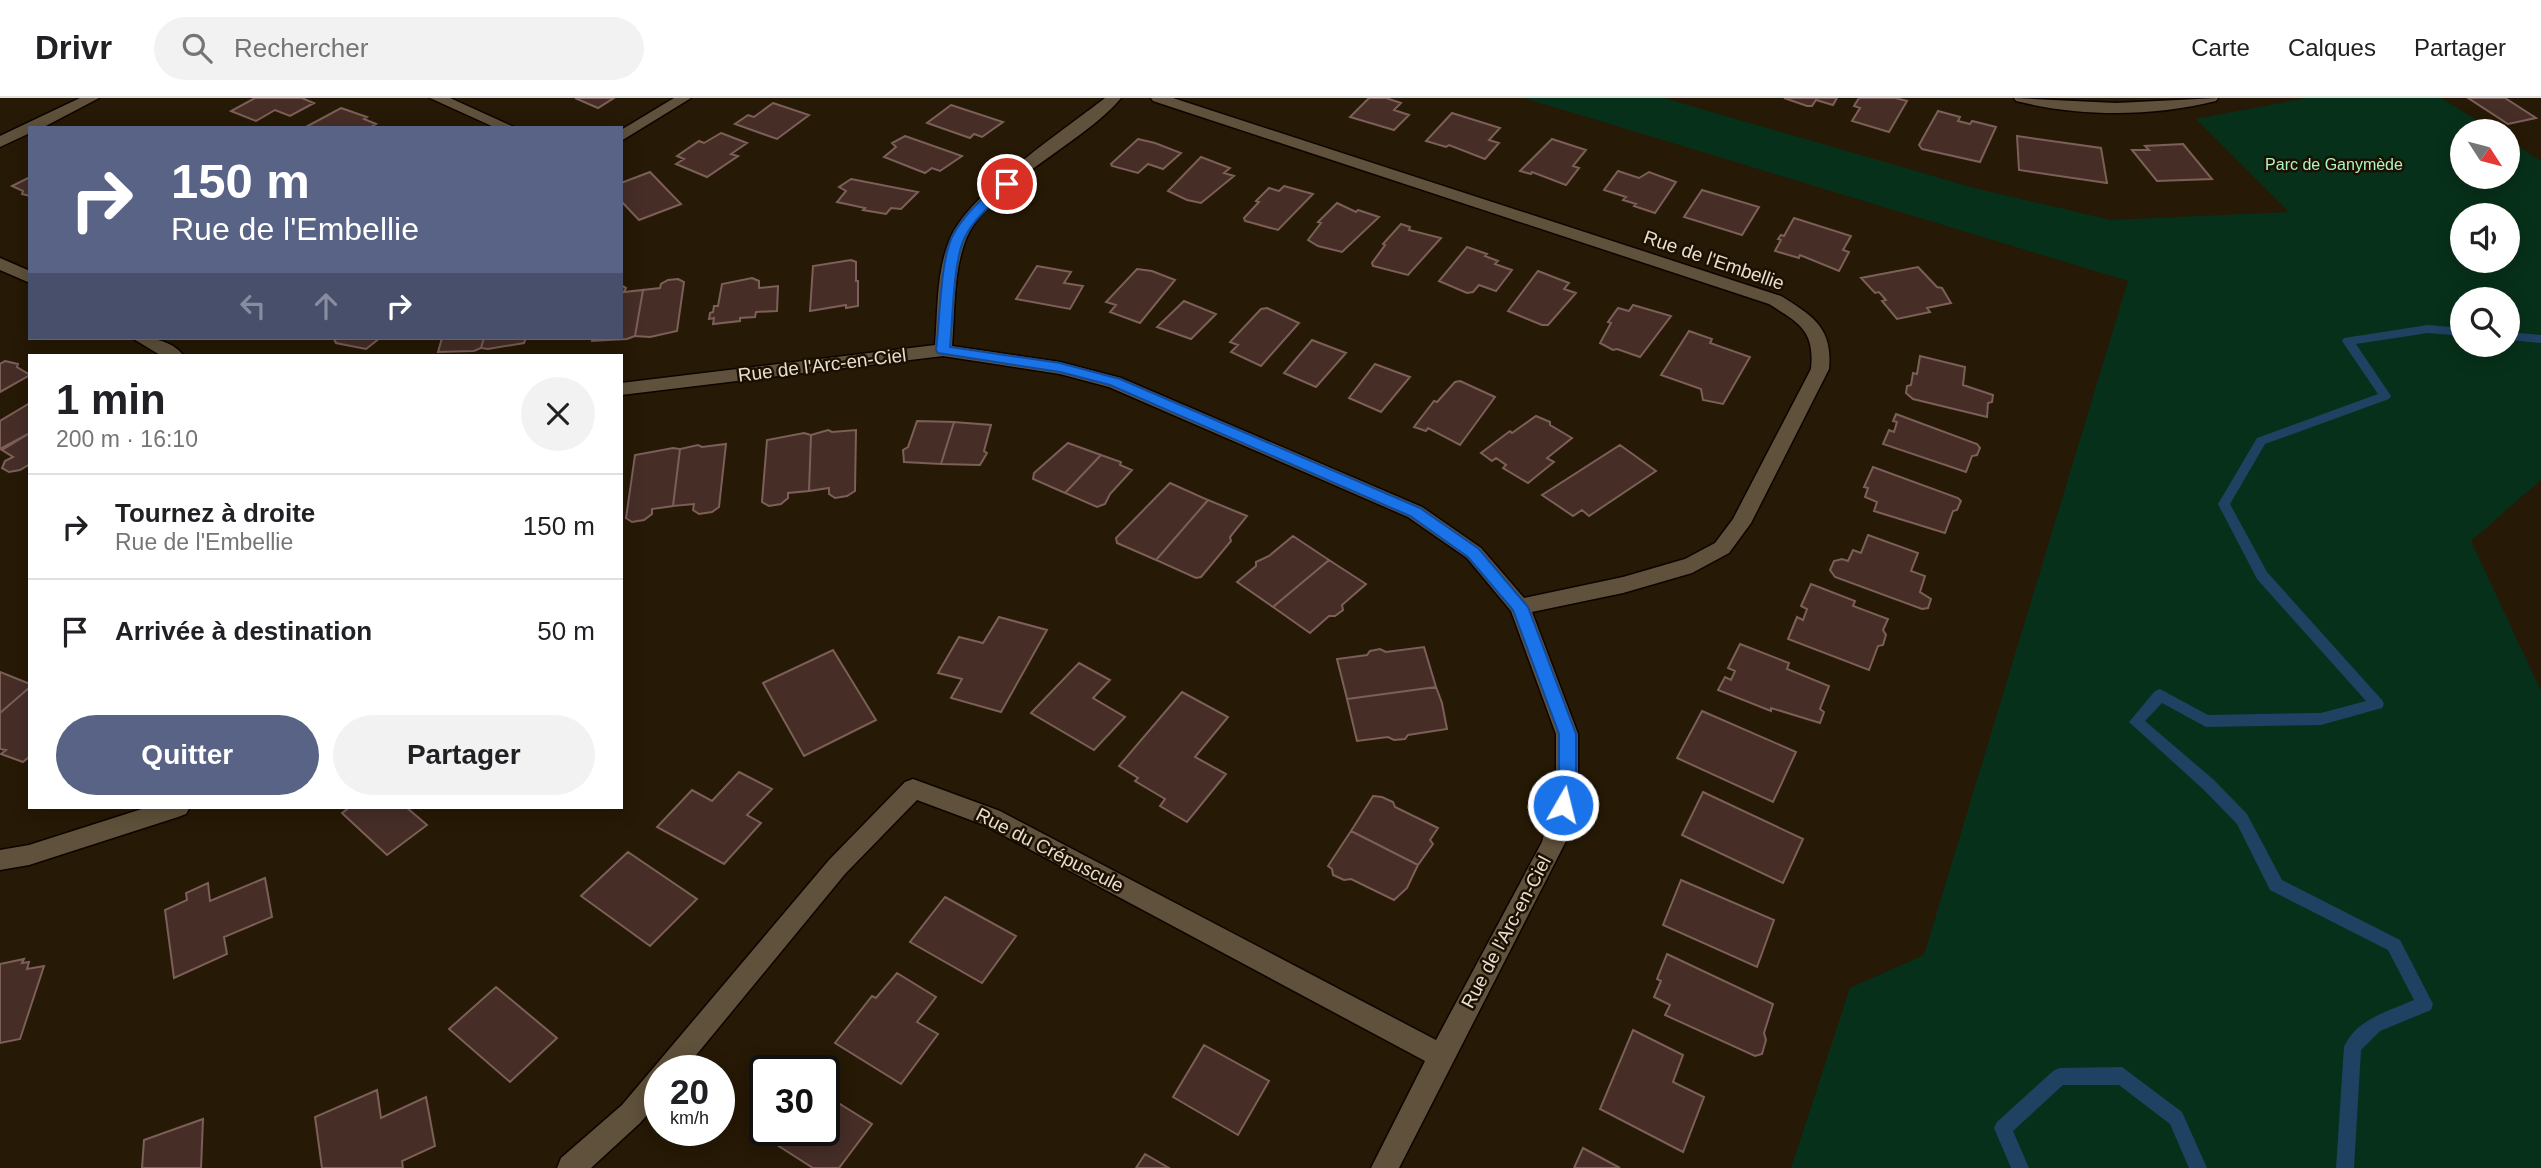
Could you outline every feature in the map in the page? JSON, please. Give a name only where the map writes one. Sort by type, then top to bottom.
[{"type":"street","points":[[33,126],[92,98]]},
{"type":"street","points":[[437,98],[504,126]]},
{"type":"street","points":[[623,136],[684,98]]},
{"type":"street","points":[[943,350],[953,259],[958,237],[970,219],[985,201],[1114,98]]},
{"type":"street","name":"Rue de l'Embellie","points":[[1158,98],[1776,300],[1801,316],[1819,333],[1823,352],[1820,369],[1741,523],[1722,548],[1692,565],[1623,585],[1520,607]]},
{"type":"street","points":[[2021,98],[2073,106],[2130,108],[2180,104],[2211,98]]},
{"type":"street","points":[[0,142],[28,129]]},
{"type":"street","points":[[0,263],[28,277]]},
{"type":"street","points":[[145,340],[172,354]]},
{"type":"street","name":"Rue de l'Arc-en-Ciel","points":[[623,389],[943,350],[1060,368],[1115,382],[1415,512],[1474,553],[1520,607],[1567,734],[1567,786],[1553,843],[1385,1168]]},
{"type":"street","name":"Rue du Crépuscule","points":[[679,1055],[837,867],[913,789],[992,818],[1441,1056]]},
{"type":"street","points":[[0,860],[29,855],[172,809]]},
{"type":"street","points":[[571,1168],[631,1114],[644,1098]]},
{"type":"green space","name":"Parc de Ganymède","points":[[1524,98],[1664,98],[1974,188],[2111,220],[2289,212],[2196,119],[2306,98],[2441,98],[2475,119],[2450,119],[2450,189],[2520,189],[2520,148],[2541,161],[2541,480],[2471,541],[2541,691],[2541,1168],[1791,1168],[1850,988],[1924,955],[2128,281]]},
{"type":"building","points":[[255,98],[302,98],[314,103],[290,116],[275,110],[256,121],[231,111]]},
{"type":"building","points":[[575,98],[614,98],[598,108]]},
{"type":"building","points":[[1369,98],[1386,98],[1401,103],[1394,110],[1409,115],[1394,130],[1350,117]]},
{"type":"building","points":[[1784,98],[1837,98],[1833,105],[1816,100],[1812,106],[1807,106]]},
{"type":"building","points":[[1859,98],[1895,98],[1907,101],[1889,132],[1852,121],[1860,108],[1854,106]]},
{"type":"building","points":[[2468,98],[2505,98],[2536,118],[2520,121],[2520,119],[2500,119]]},
{"type":"building","points":[[773,103],[809,115],[777,139],[735,124],[748,115],[754,117]]},
{"type":"building","points":[[951,105],[1003,122],[982,137],[974,134],[970,138],[927,123]]},
{"type":"building","points":[[341,108],[367,117],[364,119],[376,124],[372,126],[308,126]]},
{"type":"building","points":[[1938,111],[1960,117],[1958,121],[1970,124],[1972,121],[1996,127],[1980,162],[1922,149],[1919,145]]},
{"type":"building","points":[[1452,113],[1500,128],[1489,140],[1499,143],[1485,159],[1449,145],[1446,147],[1426,141]]},
{"type":"building","points":[[721,133],[747,143],[731,154],[738,156],[707,177],[676,164],[684,159],[677,156],[699,141],[704,143]]},
{"type":"building","points":[[905,136],[962,156],[940,171],[932,168],[925,173],[884,157],[896,147],[892,143]]},
{"type":"building","points":[[2017,136],[2101,148],[2107,183],[2019,170]]},
{"type":"building","points":[[1138,139],[1181,153],[1163,169],[1148,164],[1138,173],[1112,166],[1111,164]]},
{"type":"building","points":[[1552,139],[1586,150],[1573,166],[1579,168],[1566,185],[1532,172],[1520,171]]},
{"type":"building","points":[[2183,144],[2212,179],[2157,181],[2132,150],[2149,150],[2145,146]]},
{"type":"building","points":[[1201,157],[1230,168],[1224,173],[1234,176],[1201,203],[1168,191]]},
{"type":"building","points":[[1618,171],[1639,178],[1649,172],[1676,182],[1655,213],[1623,200],[1626,197],[1604,190]]},
{"type":"building","points":[[650,172],[681,204],[639,220],[623,203],[623,182]]},
{"type":"building","points":[[28,178],[28,196],[22,194],[23,191],[12,186]]},
{"type":"building","points":[[851,179],[918,192],[901,209],[891,208],[886,214],[863,210],[865,208],[837,202],[846,191],[839,187]]},
{"type":"building","points":[[1284,186],[1313,194],[1278,230],[1245,221],[1244,218],[1259,202],[1256,201],[1269,188],[1279,191]]},
{"type":"building","points":[[1702,190],[1759,207],[1742,235],[1684,217]]},
{"type":"building","points":[[1337,203],[1356,212],[1358,210],[1379,217],[1342,252],[1318,246],[1308,240],[1321,223],[1318,222]]},
{"type":"building","points":[[1794,218],[1851,236],[1843,250],[1849,252],[1839,271],[1800,255],[1799,258],[1775,251],[1781,240],[1778,239],[1781,235],[1784,236]]},
{"type":"building","points":[[1401,224],[1410,227],[1409,230],[1441,238],[1408,275],[1373,266],[1372,263],[1385,245],[1383,244]]},
{"type":"building","points":[[1467,247],[1487,254],[1485,256],[1498,261],[1495,264],[1512,270],[1496,291],[1479,285],[1473,292],[1467,293],[1439,281]]},
{"type":"building","points":[[851,260],[856,262],[858,306],[846,308],[846,305],[810,311],[813,266]]},
{"type":"building","points":[[1037,266],[1071,272],[1064,283],[1083,286],[1070,309],[1016,299]]},
{"type":"building","points":[[1918,267],[1937,287],[1942,288],[1951,303],[1927,308],[1930,312],[1897,319],[1882,301],[1886,300],[1879,292],[1875,293],[1861,278]]},
{"type":"building","points":[[1137,269],[1152,271],[1175,280],[1140,323],[1110,312],[1116,305],[1106,302]]},
{"type":"building","points":[[1538,271],[1569,283],[1564,289],[1576,293],[1548,325],[1508,311]]},
{"type":"building","points":[[752,278],[759,281],[759,288],[778,286],[777,311],[756,312],[755,317],[713,324],[714,318],[709,319],[710,313],[713,312],[714,306],[718,306],[722,284]]},
{"type":"building","points":[[678,279],[684,282],[677,331],[650,337],[635,336],[643,290],[660,288],[661,284],[668,280]]},
{"type":"building","points":[[623,286],[626,288],[624,292],[643,290],[635,336],[623,339]]},
{"type":"building","points":[[1184,301],[1216,314],[1191,339],[1157,327]]},
{"type":"building","points":[[1633,305],[1671,316],[1640,357],[1613,350],[1600,343],[1611,323],[1608,322],[1618,308],[1629,311]]},
{"type":"building","points":[[1267,308],[1299,323],[1261,366],[1231,352],[1238,345],[1230,342],[1261,309]]},
{"type":"building","points":[[1689,331],[1712,339],[1710,343],[1750,357],[1723,404],[1703,400],[1701,389],[1661,375]]},
{"type":"building","points":[[334,340],[377,340],[366,349],[336,343]]},
{"type":"building","points":[[441,340],[483,340],[481,348],[474,351],[438,352]]},
{"type":"building","points":[[483,340],[525,340],[524,343],[481,348]]},
{"type":"building","points":[[1312,340],[1346,353],[1316,387],[1284,373]]},
{"type":"building","points":[[1920,356],[1965,367],[1963,385],[1993,395],[1992,402],[1988,403],[1987,417],[1913,399],[1906,393],[1913,373],[1917,374]]},
{"type":"building","points":[[5,361],[18,364],[17,367],[28,376],[0,392],[0,364]]},
{"type":"building","points":[[1375,364],[1410,377],[1381,412],[1349,398]]},
{"type":"building","points":[[1460,381],[1495,397],[1460,445],[1428,428],[1426,431],[1414,427],[1434,401],[1437,402],[1455,382]]},
{"type":"building","points":[[28,404],[28,434],[0,449],[0,421]]},
{"type":"building","points":[[1896,414],[1977,444],[1980,448],[1977,455],[1972,456],[1966,472],[1883,444],[1889,430],[1894,432],[1897,422],[1893,421]]},
{"type":"building","points":[[1536,416],[1550,422],[1550,425],[1572,438],[1547,458],[1554,462],[1528,483],[1503,468],[1506,465],[1496,458],[1492,461],[1481,453]]},
{"type":"building","points":[[917,421],[954,422],[941,464],[904,462],[903,450],[908,447]]},
{"type":"building","points":[[954,422],[991,425],[984,451],[987,453],[980,465],[941,464]]},
{"type":"building","points":[[828,430],[856,430],[855,491],[847,496],[835,498],[829,494],[829,488],[809,491],[811,435]]},
{"type":"building","points":[[804,433],[811,435],[809,491],[788,493],[788,498],[781,504],[769,506],[762,502],[767,440]]},
{"type":"building","points":[[28,434],[28,465],[9,472],[2,468],[5,461],[13,457],[2,450]]},
{"type":"building","points":[[1068,443],[1101,455],[1065,493],[1033,479],[1034,473]]},
{"type":"building","points":[[726,444],[719,507],[712,512],[699,514],[693,510],[694,504],[673,506],[680,449]]},
{"type":"building","points":[[1620,445],[1656,471],[1589,516],[1582,510],[1573,516],[1542,495]]},
{"type":"building","points":[[680,449],[673,506],[652,509],[652,514],[644,520],[632,522],[626,518],[635,455]]},
{"type":"building","points":[[1101,455],[1121,462],[1120,465],[1132,470],[1110,494],[1105,504],[1097,507],[1065,493]]},
{"type":"building","points":[[1873,467],[1958,498],[1961,501],[1957,510],[1953,511],[1945,533],[1874,511],[1877,502],[1865,497],[1868,488],[1864,487]]},
{"type":"building","points":[[1170,483],[1208,500],[1156,560],[1117,543],[1116,538]]},
{"type":"building","points":[[1208,500],[1247,516],[1230,537],[1231,541],[1201,577],[1196,578],[1156,560]]},
{"type":"building","points":[[1868,535],[1918,553],[1911,571],[1925,576],[1920,592],[1931,599],[1928,608],[1922,609],[1835,577],[1830,570],[1834,561],[1848,561],[1853,550],[1861,553]]},
{"type":"building","points":[[1293,536],[1329,560],[1273,607],[1237,582],[1256,566],[1256,562],[1269,556]]},
{"type":"building","points":[[1329,560],[1366,584],[1342,605],[1343,610],[1335,616],[1329,616],[1310,633],[1273,607]]},
{"type":"building","points":[[1811,584],[1855,601],[1853,606],[1888,619],[1883,630],[1886,635],[1883,645],[1878,646],[1869,670],[1788,639],[1797,617],[1803,620],[1807,609],[1801,606]]},
{"type":"building","points":[[999,617],[1047,630],[1001,712],[951,698],[962,679],[938,673],[959,637],[983,643]]},
{"type":"building","points":[[1740,644],[1789,663],[1787,669],[1829,686],[1820,709],[1824,712],[1820,723],[1771,708],[1771,711],[1718,690],[1725,677],[1731,680],[1735,671],[1728,668]]},
{"type":"building","points":[[1424,647],[1436,687],[1347,699],[1337,659],[1367,655],[1370,651],[1380,649],[1386,652]]},
{"type":"building","points":[[833,650],[876,720],[804,756],[763,683]]},
{"type":"building","points":[[1079,663],[1110,680],[1093,698],[1125,717],[1094,750],[1031,713]]},
{"type":"building","points":[[0,672],[28,683],[28,689],[0,713]]},
{"type":"building","points":[[1436,687],[1447,729],[1408,735],[1405,739],[1394,740],[1388,737],[1357,741],[1347,699]]},
{"type":"building","points":[[28,689],[28,758],[23,762],[1,754],[6,750],[0,749],[0,713]]},
{"type":"building","points":[[1182,692],[1228,717],[1195,757],[1226,774],[1187,822],[1160,806],[1165,799],[1135,781],[1138,778],[1119,766]]},
{"type":"building","points":[[1702,711],[1796,752],[1773,802],[1677,758]]},
{"type":"building","points":[[739,772],[772,789],[747,815],[761,823],[724,864],[657,827],[692,790],[712,801]]},
{"type":"building","points":[[1703,792],[1803,839],[1783,883],[1682,835]]},
{"type":"building","points":[[1373,796],[1393,802],[1395,807],[1438,828],[1430,840],[1433,844],[1418,865],[1351,831]]},
{"type":"building","points":[[347,809],[408,809],[427,825],[387,855],[342,813]]},
{"type":"building","points":[[1351,831],[1418,865],[1407,888],[1394,900],[1351,879],[1344,880],[1333,875],[1328,866]]},
{"type":"building","points":[[628,852],[697,899],[650,946],[581,896]]},
{"type":"building","points":[[265,878],[272,917],[224,937],[227,954],[174,978],[165,910],[187,900],[186,893],[208,883],[210,901]]},
{"type":"building","points":[[1681,880],[1774,920],[1757,967],[1663,925]]},
{"type":"building","points":[[945,897],[1016,936],[982,983],[910,942]]},
{"type":"building","points":[[1667,954],[1773,1004],[1764,1033],[1766,1040],[1762,1054],[1755,1056],[1665,1015],[1670,1005],[1654,997],[1661,981],[1657,979]]},
{"type":"building","points":[[24,959],[22,963],[29,962],[27,969],[44,966],[20,1039],[0,1043],[0,964]]},
{"type":"building","points":[[897,973],[936,997],[917,1022],[938,1034],[901,1084],[835,1043],[872,996],[876,998]]},
{"type":"building","points":[[496,987],[557,1038],[510,1082],[449,1029]]},
{"type":"building","points":[[1633,1030],[1683,1055],[1673,1082],[1704,1097],[1683,1152],[1600,1109]]},
{"type":"building","points":[[1204,1045],[1269,1081],[1238,1135],[1173,1097]]},
{"type":"building","points":[[377,1090],[381,1118],[426,1097],[435,1146],[402,1161],[403,1168],[322,1168],[315,1117]]},
{"type":"building","points":[[840,1104],[872,1124],[839,1168],[813,1168],[779,1146],[840,1146]]},
{"type":"building","points":[[203,1119],[201,1168],[142,1168],[144,1140]]},
{"type":"building","points":[[1583,1148],[1620,1168],[1574,1168]]},
{"type":"building","points":[[1145,1154],[1169,1168],[1136,1168]]},
{"type":"waterway","points":[[2345,1168],[2353,1047],[2374,1025],[2425,1004],[2394,945],[2276,885],[2242,819],[2209,785],[2136,722],[2160,695],[2206,721],[2321,719],[2377,704],[2262,575],[2224,504],[2261,441],[2385,396],[2348,341],[2428,329],[2450,331]]},
{"type":"waterway","points":[[2520,337],[2541,339]]},
{"type":"waterway","points":[[2020,1168],[2003,1128],[2059,1077],[2122,1076],[2176,1118],[2198,1168]]},
{"type":"route","points":[[1007,184],[985,201],[958,237],[943,350],[1060,368],[1115,382],[1415,512],[1474,553],[1520,607],[1567,734],[1567,786],[1563,805]]}]
